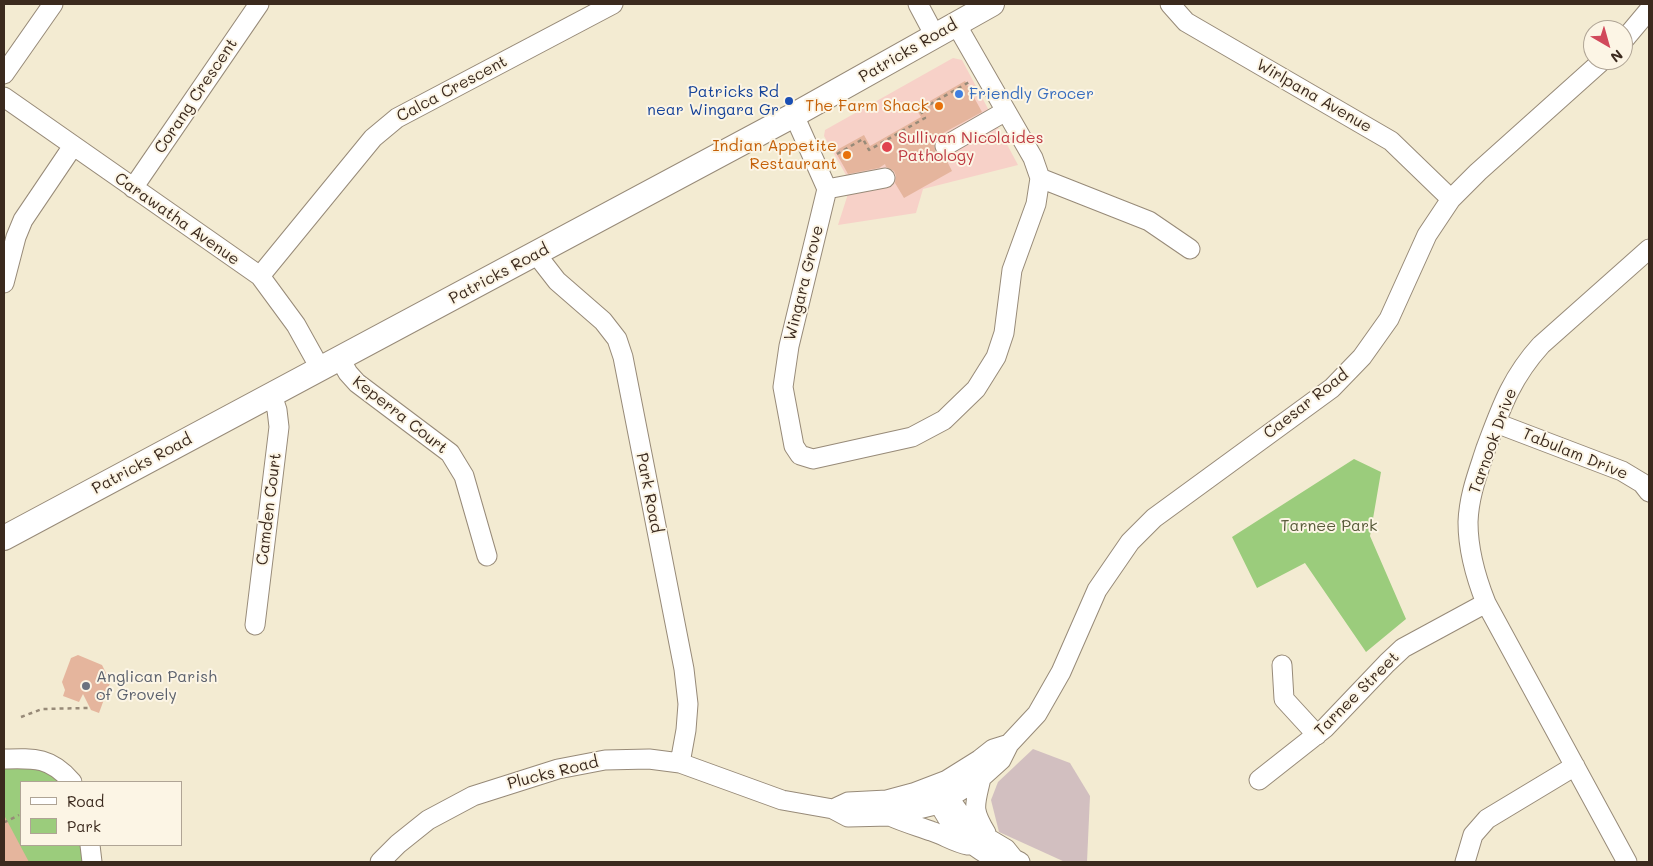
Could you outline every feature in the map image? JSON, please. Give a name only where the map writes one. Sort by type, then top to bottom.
[{"type":"main road","name":"Patricks Road","points":[[4,538],[794,116],[992,4]]},
{"type":"street","points":[[4,74],[53,4]]},
{"type":"street","name":"Corang Crescent","points":[[133,188],[259,4]]},
{"type":"street","name":"Calca Crescent","points":[[260,276],[373,138],[396,118],[613,4]]},
{"type":"street","points":[[918,4],[935,36]]},
{"type":"street","name":"Wirlpana Avenue","points":[[1170,4],[1186,22],[1392,141],[1451,199]]},
{"type":"street","points":[[1633,29],[1649,10]]},
{"type":"street","points":[[956,24],[1033,158],[1040,178],[1149,221],[1190,249]]},
{"type":"street","name":"Caesar Road","points":[[940,793],[981,778],[1000,760],[1009,744],[1037,714],[1061,672],[1097,590],[1130,542],[1154,518],[1332,388],[1362,357],[1390,319],[1428,235],[1451,199],[1478,172],[1592,70]]},
{"type":"street","name":"Carawatha Avenue","points":[[4,97],[260,276],[296,325],[330,364]]},
{"type":"street","points":[[945,146],[1006,112]]},
{"type":"street","points":[[794,116],[827,189],[885,178]]},
{"type":"street","points":[[4,283],[16,237],[23,220],[73,146]]},
{"type":"street","name":"Wingara Grove","points":[[827,189],[789,346],[783,387],[794,446],[800,455],[812,459],[912,437],[944,420],[976,389],[996,357],[1004,332],[1012,270],[1036,204],[1040,178]]},
{"type":"street","name":"Tarnook Drive","points":[[1627,862],[1486,603],[1478,584],[1468,522],[1472,488],[1504,400],[1525,362],[1541,345],[1649,249]]},
{"type":"street","name":"Park Road","points":[[536,254],[557,281],[603,321],[617,339],[684,669],[688,704],[686,730],[680,763]]},
{"type":"street","name":"Keperra Court","points":[[330,364],[348,374],[357,383],[450,453],[464,476],[487,556]]},
{"type":"street","name":"Camden Court","points":[[255,625],[279,427],[272,395]]},
{"type":"street","name":"Tabulam Drive","points":[[1496,423],[1622,471],[1647,484]]},
{"type":"street","name":"Tarnee Street","points":[[1259,780],[1325,728],[1403,648],[1486,603]]},
{"type":"street","points":[[1282,665],[1284,699],[1317,734]]},
{"type":"street","name":"Caesar Road","points":[[940,793],[993,749],[1009,744]]},
{"type":"street","points":[[4,759],[38,759],[59,770],[71,781]]},
{"type":"street","name":"Plucks Road","points":[[380,862],[398,844],[428,820],[473,796],[558,769],[605,760],[642,759],[680,763],[782,800],[833,809],[848,817],[890,816],[940,793]]},
{"type":"street","points":[[1465,862],[1474,835],[1487,819],[1574,766]]},
{"type":"street","points":[[981,778],[975,810],[976,817],[990,840]]},
{"type":"street","points":[[940,793],[970,826],[1006,849],[1017,861]]},
{"type":"street","points":[[940,793],[945,816],[959,834],[972,845],[998,861],[1017,861]]},
{"type":"street","name":"Plucks Road","points":[[833,809],[848,802],[887,800],[940,793]]},
{"type":"street","points":[[890,816],[906,824],[931,830],[959,844],[972,845]]},
{"type":"street","points":[[90,846],[92,862]]},
{"type":"path","points":[[837,154],[863,139],[868,150],[925,118],[920,110],[971,81]]},
{"type":"path","points":[[21,717],[42,709],[88,708]]},
{"type":"path","points":[[4,821],[19,815]]},
{"type":"shaded area","points":[[953,58],[962,60],[1018,165],[923,189],[916,213],[838,225],[847,197],[846,175],[824,136],[825,130]]},
{"type":"shaded area","points":[[1033,749],[1070,763],[1090,796],[1087,862],[1065,862],[999,832],[991,800],[998,782]]},
{"type":"green space","name":"Tarnee Park","points":[[1354,459],[1381,472],[1370,536],[1406,619],[1366,652],[1305,563],[1257,588],[1232,537]]},
{"type":"green space","points":[[22,765],[46,770],[61,781],[20,781],[20,846],[82,846],[84,862],[4,862],[4,766]]},
{"type":"building","points":[[965,81],[982,112],[934,138],[935,151],[945,157],[952,171],[904,198],[895,183],[896,176],[894,171],[886,167],[885,164],[879,168],[848,174],[835,151],[864,135],[870,146],[921,117],[916,109]]},
{"type":"building","name":"Anglican Parish of Grovely","points":[[78,655],[102,665],[106,673],[111,675],[99,713],[91,710],[83,694],[79,702],[63,696],[65,690],[62,682],[71,658]]},
{"type":"building","points":[[4,815],[29,862],[4,862]]},
{"type":"place","name":"Friendly Grocer","points":[[959,94]]},
{"type":"place","name":"Patricks Rd near Wingara Gr","points":[[789,101]]},
{"type":"place","name":"The Farm Shack","points":[[939,106]]},
{"type":"place","name":"Sullivan Nicolaides Pathology","points":[[887,147]]},
{"type":"place","name":"Indian Appetite Restaurant","points":[[847,155]]},
{"type":"place","name":"Anglican Parish of Grovely","points":[[86,686]]}]
